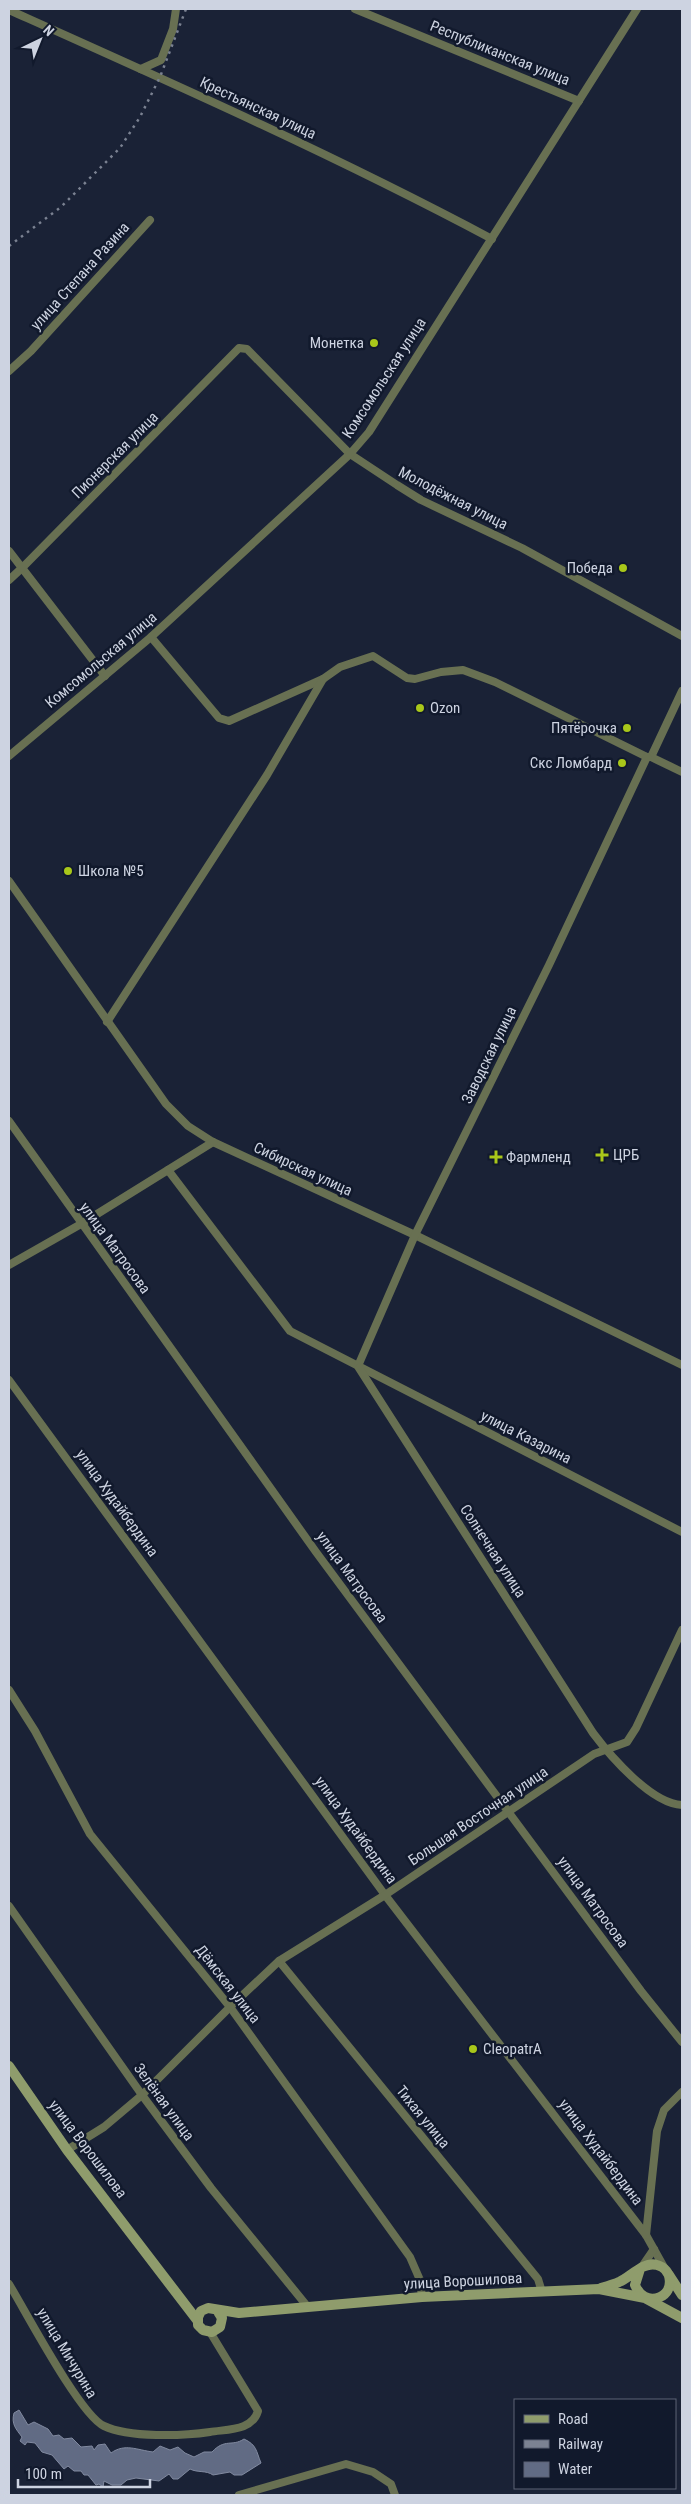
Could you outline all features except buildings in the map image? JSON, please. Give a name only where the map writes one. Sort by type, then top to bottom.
[{"type":"street","points":[[141,69],[162,60],[173,29],[176,9]]},
{"type":"street","name":"Республиканская улица","points":[[355,9],[579,101]]},
{"type":"street","name":"Комсомольская улица","points":[[9,756],[151,637],[350,454],[369,432],[636,9]]},
{"type":"street","name":"Крестьянская улица","points":[[9,10],[141,69],[395,188],[492,239]]},
{"type":"street","name":"улица Степана Разина","points":[[9,371],[31,351],[150,220]]},
{"type":"street","name":"Молодёжная улица","points":[[240,348],[247,349],[350,454],[421,500],[522,548],[682,636]]},
{"type":"street","name":"Пионерская улица","points":[[9,580],[240,348]]},
{"type":"street","points":[[9,551],[105,676]]},
{"type":"street","points":[[151,637],[219,718],[229,721],[323,679],[340,667],[373,656],[406,678],[415,679],[441,672],[464,670],[495,682],[682,772]]},
{"type":"street","points":[[107,1022],[267,775],[323,679]]},
{"type":"street","name":"Заводская улица","points":[[358,1366],[415,1235],[682,691]]},
{"type":"street","name":"Сибирская улица","points":[[9,881],[166,1104],[188,1126],[213,1142],[415,1235],[682,1364]]},
{"type":"street","name":"улица Матросова","points":[[9,1121],[316,1552],[641,1991],[682,2042]]},
{"type":"street","points":[[9,1265],[81,1224],[213,1142]]},
{"type":"street","name":"улица Казарина","points":[[168,1170],[290,1331],[682,1532]]},
{"type":"street","name":"Солнечная улица","points":[[358,1366],[606,1750],[645,1787],[673,1805],[682,1805]]},
{"type":"street","name":"улица Худайбердина","points":[[9,1380],[385,1895],[646,2235],[682,2295]]},
{"type":"street","name":"Большая Восточная улица","points":[[67,2150],[104,2127],[142,2095],[230,2006],[279,1962],[385,1895],[594,1754],[627,1742],[636,1728],[682,1630]]},
{"type":"street","name":"Дёмская улица","points":[[9,1690],[35,1731],[90,1834],[230,2006],[410,2257],[420,2280],[422,2297]]},
{"type":"street","name":"Зелёная улица","points":[[9,1906],[142,2095],[211,2188],[307,2306]]},
{"type":"street","name":"Тихая улица","points":[[279,1962],[538,2279],[542,2292]]},
{"type":"street","name":"улица Ворошилова","points":[[9,2066],[67,2150],[198,2320]]},
{"type":"street","points":[[646,2235],[657,2131],[664,2110],[682,2092]]},
{"type":"street","points":[[599,2289],[620,2282],[640,2270],[650,2264],[662,2266],[666,2270],[670,2281],[666,2292],[657,2298],[645,2298],[635,2285],[635,2279],[640,2270],[654,2249]]},
{"type":"street","name":"улица Мичурина","points":[[9,2284],[82,2407],[103,2426],[119,2431],[182,2436],[246,2426],[256,2420],[258,2411],[210,2332]]},
{"type":"street","name":"улица Ворошилова","points":[[217,2310],[239,2313],[422,2297],[599,2289],[645,2298],[682,2318]]},
{"type":"street","name":"улица Ворошилова","points":[[181,2296],[205,2308]]},
{"type":"street","points":[[205,2308],[217,2310],[222,2316],[221,2325],[217,2331],[210,2332],[201,2329],[198,2320],[200,2313],[205,2308]]},
{"type":"street","name":"улица Ворошилова","points":[[221,2325],[239,2313]]},
{"type":"street","points":[[239,2495],[267,2492],[346,2464],[373,2472],[391,2484],[396,2495]]},
{"type":"water","points":[[19,2410],[28,2425],[34,2422],[48,2429],[53,2436],[59,2435],[64,2439],[72,2438],[81,2447],[92,2446],[94,2450],[98,2445],[105,2444],[111,2453],[121,2448],[153,2452],[160,2446],[170,2450],[178,2447],[194,2457],[204,2452],[212,2452],[221,2445],[244,2439],[254,2446],[261,2463],[242,2475],[234,2475],[230,2472],[213,2475],[190,2469],[178,2479],[173,2479],[169,2474],[159,2481],[136,2478],[127,2480],[121,2485],[112,2485],[104,2481],[103,2487],[99,2484],[96,2485],[88,2475],[84,2475],[81,2471],[74,2471],[68,2466],[64,2469],[52,2455],[42,2452],[35,2443],[27,2442],[25,2445],[20,2441],[22,2437],[13,2420],[14,2413]]},
{"type":"railway","points":[[9,246],[61,207],[120,148],[140,117],[160,77],[186,9]]},
{"type":"place","name":"Монетка","points":[[374,343]]},
{"type":"place","name":"Победа","points":[[623,568]]},
{"type":"place","name":"Ozon","points":[[420,708]]},
{"type":"place","name":"Пятёрочка","points":[[627,728]]},
{"type":"place","name":"Скс Ломбард","points":[[622,763]]},
{"type":"place","name":"Школа №5","points":[[68,871]]},
{"type":"place","name":"ЦРБ","points":[[602,1155]]},
{"type":"place","name":"Фармленд","points":[[496,1157]]},
{"type":"place","name":"CleopatrA","points":[[473,2049]]}]
